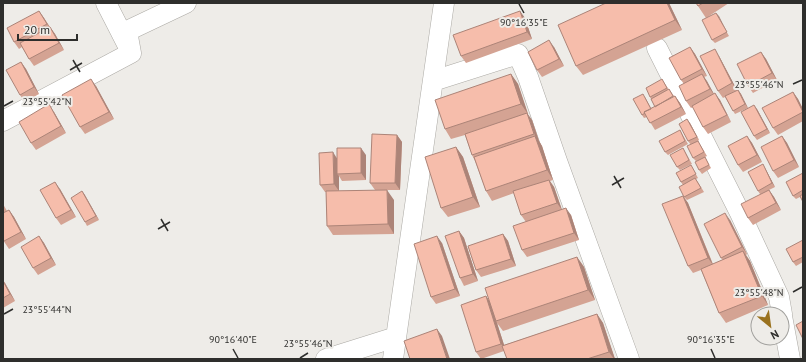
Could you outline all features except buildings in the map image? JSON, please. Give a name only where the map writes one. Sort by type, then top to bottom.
[{"type":"street","points":[[106,3],[132,53]]},
{"type":"street","points":[[132,53],[127,31],[186,3]]},
{"type":"street","points":[[393,359],[444,3]]},
{"type":"street","points":[[657,48],[743,220],[779,297],[780,306]]},
{"type":"street","points":[[3,121],[132,53]]},
{"type":"street","points":[[433,81],[518,54],[528,77],[629,359]]},
{"type":"street","points":[[326,359],[396,336]]},
{"type":"street","points":[[788,346],[790,359]]}]
